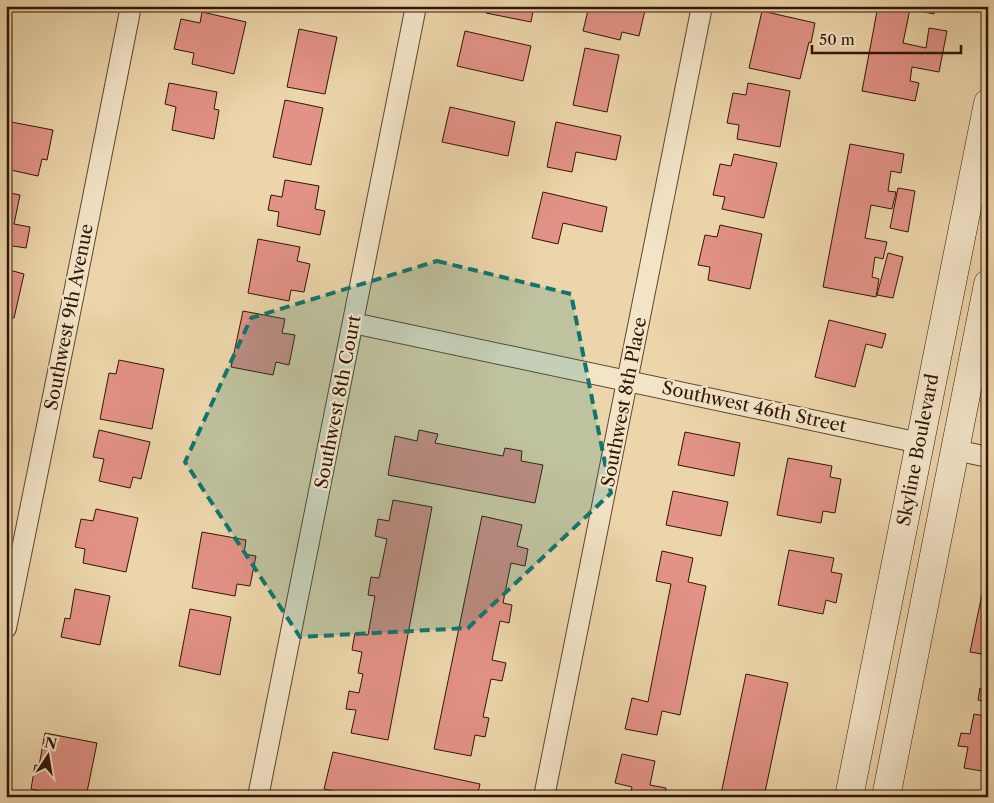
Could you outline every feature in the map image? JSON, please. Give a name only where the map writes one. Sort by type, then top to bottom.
[{"type":"street","name":"Southwest 9th Avenue","points":[[6,628],[131,6]]},
{"type":"street","name":"Southwest 8th Court","points":[[258,797],[416,6]]},
{"type":"street","name":"Southwest 8th Place","points":[[544,797],[702,6]]},
{"type":"street","name":"Skyline Boulevard","points":[[849,797],[988,103]]},
{"type":"street","name":"Skyline Boulevard","points":[[886,797],[988,284]]},
{"type":"street","name":"Southwest 46th Street","points":[[353,322],[920,443]]},
{"type":"street","points":[[920,443],[988,457]]},
{"type":"highlighted area","points":[[437,261],[571,294],[611,493],[468,628],[300,637],[185,462],[251,318]]},
{"type":"building","points":[[487,6],[534,6],[531,22],[486,13]]},
{"type":"building","points":[[589,6],[646,6],[639,36],[622,32],[620,40],[583,31]]},
{"type":"building","points":[[878,6],[935,6],[934,14],[910,9],[903,43],[926,48],[929,28],[947,31],[939,72],[912,67],[910,81],[919,83],[915,101],[862,91]]},
{"type":"building","points":[[762,11],[815,23],[800,79],[749,68]]},
{"type":"building","points":[[202,12],[246,22],[234,74],[192,64],[194,53],[174,49],[181,19],[200,23]]},
{"type":"building","points":[[299,29],[337,37],[325,94],[287,87]]},
{"type":"building","points":[[465,31],[531,46],[523,81],[457,66]]},
{"type":"building","points":[[585,48],[619,55],[607,112],[573,105]]},
{"type":"building","points":[[169,83],[217,92],[214,109],[219,110],[214,139],[172,130],[176,107],[165,104]]},
{"type":"building","points":[[748,83],[790,91],[780,147],[737,139],[739,125],[727,123],[733,93],[746,95]]},
{"type":"building","points":[[285,100],[323,108],[311,165],[273,157]]},
{"type":"building","points":[[450,107],[515,122],[508,156],[442,142]]},
{"type":"building","points":[[6,121],[53,130],[47,160],[42,159],[38,176],[6,169]]},
{"type":"building","points":[[556,122],[621,136],[616,160],[576,152],[572,172],[547,167]]},
{"type":"building","points":[[850,144],[904,154],[901,173],[891,171],[888,191],[896,192],[892,209],[871,205],[865,238],[887,242],[883,259],[875,257],[872,277],[879,279],[876,297],[823,287]]},
{"type":"building","points":[[734,154],[777,163],[764,218],[722,209],[725,197],[713,195],[720,164],[731,166]]},
{"type":"building","points":[[285,180],[319,186],[315,209],[325,211],[320,235],[277,226],[279,212],[268,210],[271,195],[282,197]]},
{"type":"building","points":[[898,188],[915,191],[908,232],[890,228]]},
{"type":"building","points":[[6,192],[20,195],[14,224],[30,227],[26,248],[6,245]]},
{"type":"building","points":[[543,192],[607,207],[602,232],[563,223],[558,244],[532,238]]},
{"type":"building","points":[[720,225],[762,234],[750,289],[708,280],[710,267],[698,265],[705,235],[717,237]]},
{"type":"building","points":[[258,239],[300,247],[297,261],[310,264],[304,292],[291,290],[289,301],[248,293]]},
{"type":"building","points":[[888,253],[903,257],[893,298],[877,295]]},
{"type":"building","points":[[6,269],[24,274],[14,318],[6,317]]},
{"type":"building","points":[[243,311],[285,319],[282,333],[295,335],[289,365],[276,362],[273,375],[231,367]]},
{"type":"building","points":[[829,320],[886,334],[882,348],[866,344],[855,387],[815,377]]},
{"type":"building","points":[[119,360],[164,369],[152,429],[100,419],[109,373],[116,374]]},
{"type":"building","points":[[99,430],[150,442],[141,479],[133,477],[130,488],[99,481],[104,459],[93,457]]},
{"type":"building","points":[[419,430],[438,434],[435,443],[503,456],[505,448],[522,451],[521,461],[543,465],[535,503],[388,475],[395,436],[417,441]]},
{"type":"building","points":[[685,432],[740,443],[734,476],[678,465]]},
{"type":"building","points":[[788,458],[832,466],[830,477],[841,479],[835,513],[823,511],[821,523],[777,515]]},
{"type":"building","points":[[673,491],[728,502],[721,536],[666,525]]},
{"type":"building","points":[[393,500],[432,507],[388,740],[351,733],[356,710],[346,709],[349,691],[359,693],[363,674],[358,673],[362,652],[352,650],[355,633],[368,635],[375,596],[368,595],[371,577],[379,578],[387,539],[375,536],[378,519],[389,521]]},
{"type":"building","points":[[96,509],[138,518],[126,572],[83,563],[85,549],[75,547],[81,519],[93,521]]},
{"type":"building","points":[[482,516],[522,525],[517,546],[528,549],[525,566],[511,563],[503,603],[512,605],[509,623],[500,621],[492,660],[506,663],[502,681],[491,679],[483,717],[489,718],[485,737],[475,735],[471,756],[434,749]]},
{"type":"building","points":[[202,532],[246,540],[244,554],[256,556],[250,586],[237,584],[235,596],[192,588]]},
{"type":"building","points":[[789,550],[834,558],[831,572],[842,574],[836,603],[826,600],[823,614],[778,605]]},
{"type":"building","points":[[662,551],[693,558],[688,582],[706,586],[680,715],[662,711],[657,735],[625,729],[632,698],[648,702],[671,584],[656,581]]},
{"type":"building","points":[[75,589],[110,596],[100,645],[61,637],[65,618],[70,619]]},
{"type":"building","points":[[982,594],[988,595],[988,655],[970,652]]},
{"type":"building","points":[[190,609],[231,617],[220,675],[179,666]]},
{"type":"building","points":[[746,674],[788,683],[764,797],[734,797],[721,794]]},
{"type":"building","points":[[980,688],[988,690],[988,702],[978,700]]},
{"type":"building","points":[[988,702],[988,772],[964,768],[968,747],[958,746],[961,733],[970,734],[974,714],[985,716]]},
{"type":"building","points":[[45,733],[97,743],[86,797],[67,797],[31,789],[35,765],[39,766]]},
{"type":"building","points":[[333,752],[480,784],[477,797],[346,797],[347,794],[324,789]]},
{"type":"building","points":[[622,754],[655,761],[650,785],[666,788],[664,797],[630,797],[632,787],[615,783]]}]
